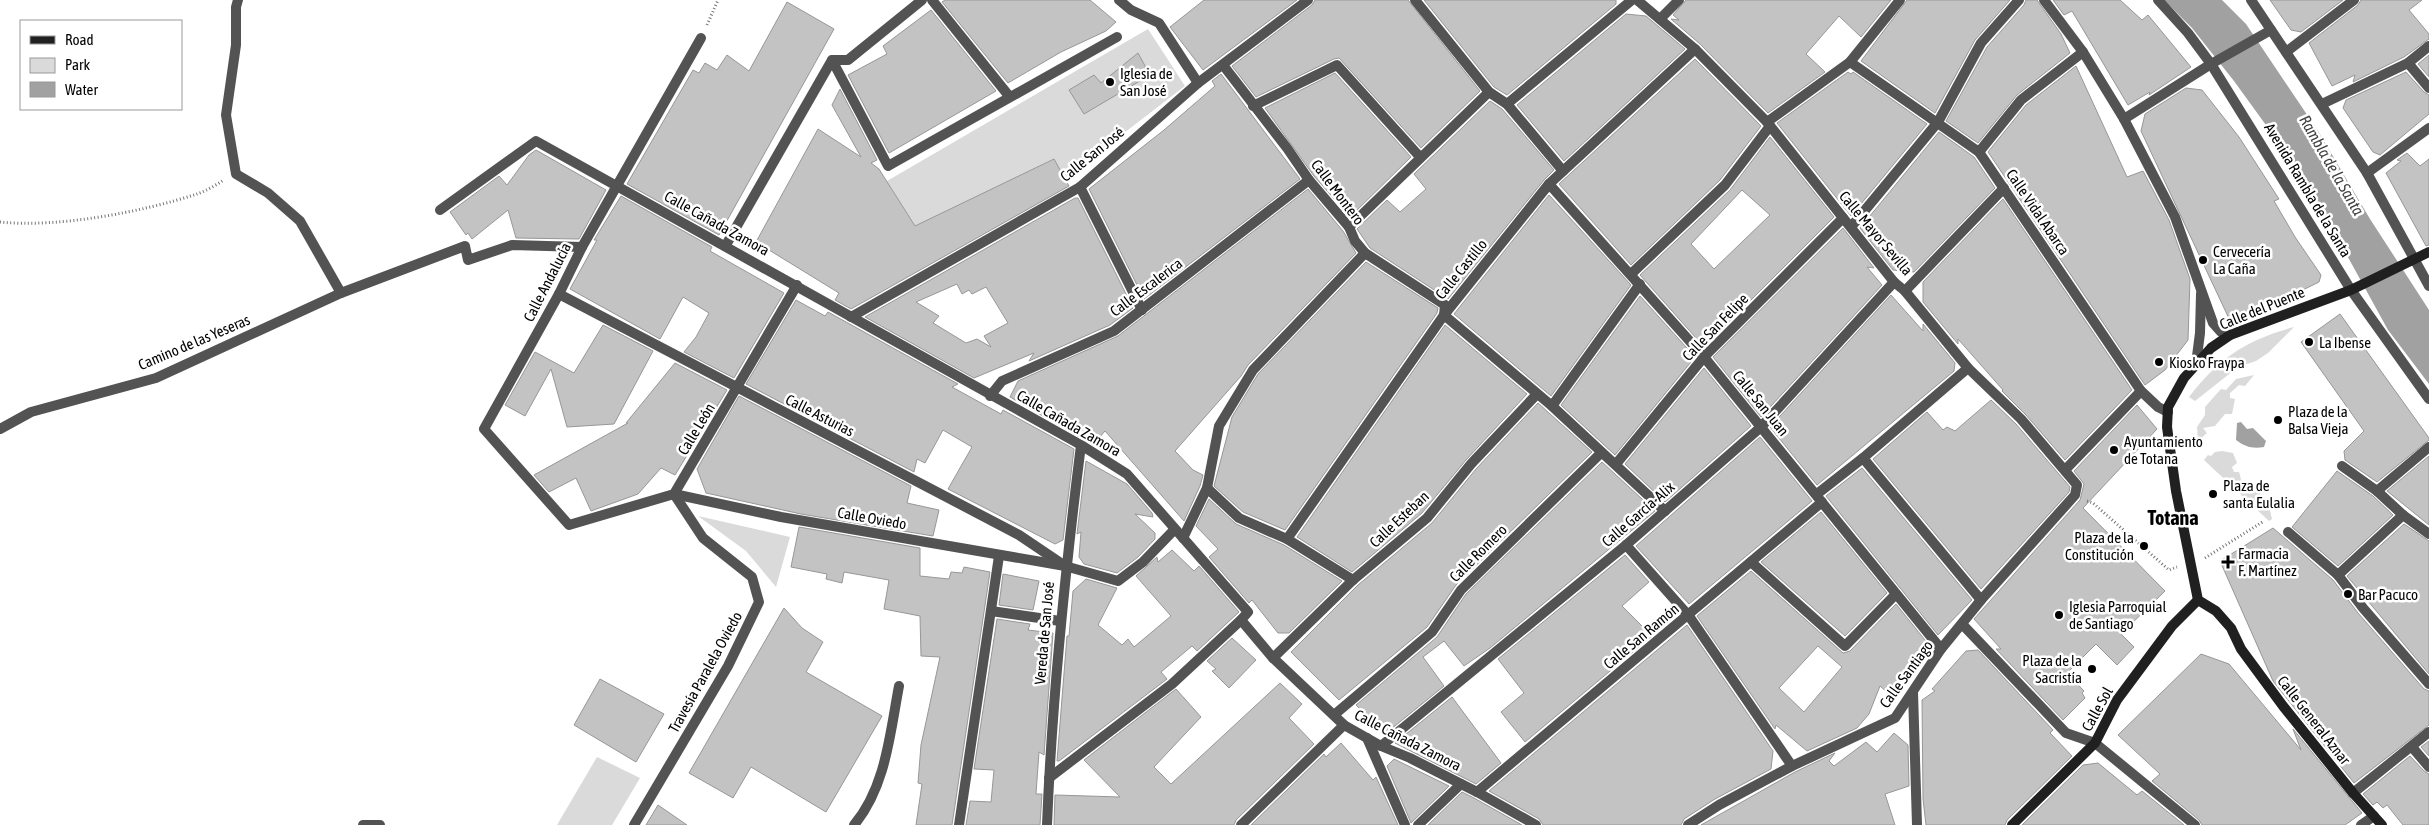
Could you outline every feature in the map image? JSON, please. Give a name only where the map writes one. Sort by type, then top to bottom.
[{"type":"street","points":[[238,0],[236,7],[236,45],[226,115],[236,174],[268,193],[300,221],[341,293]]},
{"type":"street","points":[[832,60],[848,60],[922,0]]},
{"type":"street","points":[[932,0],[1008,96]]},
{"type":"street","name":"Calle San José","points":[[851,317],[1080,187],[1198,83],[1308,0]]},
{"type":"street","points":[[1415,0],[1489,92],[1507,104],[1563,171]]},
{"type":"street","points":[[1507,104],[1632,0]]},
{"type":"street","name":"Calle Mayor Sevilla","points":[[1637,0],[1695,49],[1768,124],[1894,282],[1905,291],[1968,368],[2021,419],[2066,470],[2077,485],[2075,495]]},
{"type":"street","points":[[1660,19],[1678,0]]},
{"type":"street","points":[[1631,274],[1725,185],[1768,124],[1850,62],[1900,0]]},
{"type":"street","points":[[1852,227],[1938,122],[1981,43],[2019,0]]},
{"type":"street","points":[[2044,0],[2083,52],[2124,119],[2175,217],[2213,323],[2221,332],[2230,335]]},
{"type":"street","name":"Avenida Rambla de la Santa","points":[[2158,0],[2188,33],[2211,64],[2351,290],[2429,399]]},
{"type":"street","points":[[2251,0],[2367,174],[2429,286]]},
{"type":"street","points":[[2286,52],[2354,0]]},
{"type":"street","points":[[1123,1],[1131,10],[1159,23],[1168,34],[1198,83]]},
{"type":"street","points":[[2124,119],[2211,64],[2271,30]]},
{"type":"street","points":[[832,60],[888,166],[1008,96],[1117,37]]},
{"type":"street","name":"Calle Andalucía","points":[[674,494],[569,525],[484,429],[559,294],[582,247],[702,38]]},
{"type":"street","points":[[2322,104],[2408,63],[2429,46]]},
{"type":"street","name":"Calle Castillo","points":[[1287,539],[1444,315],[1549,184],[1695,49]]},
{"type":"street","points":[[1979,152],[2021,100],[2083,52]]},
{"type":"street","points":[[726,245],[832,60]]},
{"type":"street","name":"Calle Vidal Abarca","points":[[1850,62],[1979,152],[2141,391],[2158,407],[2168,412]]},
{"type":"street","points":[[2408,63],[2429,88]]},
{"type":"street","name":"Calle Montero","points":[[1223,65],[1287,148],[1309,180],[1349,227],[1355,241],[1365,253],[1445,305],[1444,315]]},
{"type":"street","points":[[1253,106],[1337,65],[1420,157]]},
{"type":"street","points":[[1349,227],[1489,92]]},
{"type":"street","points":[[2367,174],[2429,128]]},
{"type":"street","name":"Calle Cañada Zamora","points":[[440,210],[536,142],[726,245],[990,396],[1081,445],[1127,474],[1174,530],[1248,612],[1241,620],[1273,658],[1344,725],[1381,746],[1410,758],[1477,792],[1536,825]]},
{"type":"street","name":"Calle Escalerica","points":[[990,396],[1002,381],[1114,331],[1309,180]]},
{"type":"street","name":"Calle San Juan","points":[[1549,184],[1704,358],[1942,649]]},
{"type":"street","points":[[1080,187],[1142,310]]},
{"type":"street","points":[[1905,291],[2004,188]]},
{"type":"street","name":"Calle San Felipe","points":[[1616,464],[1704,358],[1843,218]]},
{"type":"street","name":"Camino de las Yeseras","points":[[0,429],[31,412],[156,378],[341,293],[465,246],[468,260],[512,245],[582,247]]},
{"type":"street","points":[[2413,260],[2429,252]]},
{"type":"street","points":[[1183,538],[1207,488],[1219,426],[1254,370],[1365,253]]},
{"type":"street","name":"Calle del Puente","points":[[2168,412],[2176,391],[2196,364],[2210,348],[2230,335],[2351,290],[2413,260]]},
{"type":"street","name":"Calle García-Alix","points":[[1381,746],[1626,545],[1761,426],[1894,282]]},
{"type":"street","points":[[1552,406],[1640,284]]},
{"type":"street","name":"Calle León","points":[[674,494],[738,389],[797,285]]},
{"type":"street","points":[[2196,364],[2200,333],[2201,288]]},
{"type":"street","name":"Calle Asturias","points":[[559,294],[1019,536],[1065,566]]},
{"type":"street","points":[[1444,315],[1552,406],[1665,511]]},
{"type":"street","name":"Calle San Ramón","points":[[1477,792],[1689,616],[1751,562],[1863,458],[1968,368]]},
{"type":"street","points":[[2066,470],[2141,391]]},
{"type":"street","name":"Calle Esteban","points":[[1273,658],[1353,580],[1427,518],[1472,464],[1537,394]]},
{"type":"street","points":[[2168,412],[2167,427],[2170,451],[2198,600]]},
{"type":"street","name":"Vereda de San José","points":[[1047,825],[1060,621],[1065,566],[1081,445]]},
{"type":"street","points":[[2377,490],[2429,447]]},
{"type":"street","name":"Calle Romero","points":[[1334,715],[1432,632],[1461,590],[1601,452]]},
{"type":"street","points":[[1863,458],[1981,600]]},
{"type":"street","points":[[2342,466],[2377,490],[2402,515],[2429,534]]},
{"type":"street","points":[[1207,488],[1239,518],[1287,539],[1353,580]]},
{"type":"street","name":"Calle Oviedo","points":[[674,494],[781,517],[1065,566]]},
{"type":"street","name":"Travesía Paralela Oviedo","points":[[634,825],[728,666],[759,602],[752,578],[703,538],[674,494]]},
{"type":"street","name":"Calle Santiago","points":[[1688,825],[1719,805],[1792,766],[1895,718],[1942,649],[1981,600],[2075,495]]},
{"type":"street","points":[[2338,575],[2402,515]]},
{"type":"street","points":[[1065,566],[1118,581],[1143,562],[1174,530]]},
{"type":"street","points":[[2288,532],[2338,575],[2363,608],[2429,684]]},
{"type":"street","points":[[1626,545],[1689,616],[1792,766]]},
{"type":"street","points":[[959,825],[999,556]]},
{"type":"street","points":[[1751,562],[1845,646],[1896,595]]},
{"type":"street","name":"Calle General Aznar","points":[[2198,600],[2216,611],[2231,628],[2241,649],[2283,706],[2353,793],[2382,825]]},
{"type":"street","name":"Calle Sol","points":[[2012,825],[2095,743],[2117,700],[2172,626],[2198,600]]},
{"type":"street","points":[[991,611],[1060,621]]},
{"type":"street","points":[[1049,778],[1172,684],[1241,620]]},
{"type":"street","points":[[1962,624],[2066,732],[2095,743],[2195,825]]},
{"type":"street","points":[[854,825],[860,818],[880,777],[899,686]]},
{"type":"street","points":[[1913,691],[1917,825]]},
{"type":"street","points":[[1242,825],[1344,725]]},
{"type":"street","points":[[2353,793],[2429,732]]},
{"type":"street","points":[[1367,738],[1405,825]]},
{"type":"street","points":[[2412,747],[2429,767]]},
{"type":"street","points":[[1418,825],[1461,784]]},
{"type":"street","points":[[2361,825],[2374,816]]},
{"type":"street","points":[[363,825],[380,825]]},
{"type":"path","points":[[702,38],[718,0]]},
{"type":"path","points":[[0,222],[17,224],[64,221],[146,207],[198,194],[236,174]]},
{"type":"path","points":[[2075,495],[2093,503],[2169,570],[2190,563]]},
{"type":"path","points":[[2209,556],[2264,521]]},
{"type":"green space","points":[[1148,29],[1185,86],[1081,166],[1083,171],[1067,182],[1054,159],[915,226],[887,181]]},
{"type":"green space","points":[[2294,327],[2268,353],[2256,361],[2238,367],[2195,401],[2189,397],[2211,371],[2235,352],[2262,338]]},
{"type":"green space","points":[[2254,375],[2245,386],[2239,385],[2230,393],[2230,398],[2235,399],[2232,414],[2225,414],[2215,426],[2203,428],[2207,433],[2198,441],[2197,427],[2205,415],[2205,407],[2221,389],[2226,390],[2236,379]]},
{"type":"green space","points":[[2215,452],[2233,453],[2237,463],[2232,467],[2234,472],[2239,472],[2241,479],[2239,484],[2251,489],[2260,490],[2261,497],[2267,498],[2272,519],[2269,521],[2204,460],[2208,455],[2211,456]]},
{"type":"green space","points":[[698,516],[790,537],[776,587],[746,551]]},
{"type":"green space","points":[[597,757],[640,778],[612,825],[557,825]]},
{"type":"water","name":"Rambla de la Santa","points":[[2164,0],[2222,0],[2246,24],[2318,131],[2370,219],[2429,310],[2429,384],[2388,330],[2305,179],[2234,81],[2192,28]]},
{"type":"water","points":[[2241,422],[2247,429],[2253,428],[2266,441],[2264,447],[2249,447],[2236,440],[2237,423]]},
{"type":"building","points":[[945,0],[1090,0],[1116,22],[1106,31],[1061,52],[1008,83],[942,2]]},
{"type":"building","points":[[1204,0],[1297,0],[1203,70],[1170,27]]},
{"type":"building","points":[[1315,0],[1408,0],[1480,91],[1421,148],[1339,58],[1256,97],[1232,66],[1312,5]]},
{"type":"building","points":[[1424,0],[1616,0],[1616,4],[1507,95],[1494,87]]},
{"type":"building","points":[[1686,0],[1891,0],[1861,37],[1839,16],[1806,54],[1825,72],[1768,113],[1700,44],[1671,19],[1679,20],[1673,15]]},
{"type":"building","points":[[1907,0],[2010,0],[1975,40],[1935,113],[1861,61]]},
{"type":"building","points":[[2026,0],[2037,0],[2061,34],[2070,53],[2017,95],[1978,143],[1946,121],[1987,47],[2024,5]]},
{"type":"building","points":[[2053,0],[2120,0],[2142,20],[2148,15],[2191,67],[2149,95],[2150,92],[2128,105],[2072,11],[2064,15]]},
{"type":"building","points":[[2270,0],[2343,0],[2301,32],[2291,30]]},
{"type":"building","points":[[2361,0],[2422,0],[2409,10],[2429,34],[2429,39],[2404,57],[2353,82],[2355,75],[2332,86],[2309,43],[2358,5]]},
{"type":"building","points":[[787,2],[834,29],[719,235],[627,184],[693,70],[699,73],[705,63],[717,70],[727,55],[749,71]]},
{"type":"building","points":[[931,10],[996,91],[889,153],[848,75],[887,54],[883,46]]},
{"type":"building","points":[[1626,14],[1646,16],[1685,49],[1564,161],[1517,105]]},
{"type":"building","name":"Iglesia de San José","points":[[1138,53],[1150,75],[1084,114],[1069,90],[1094,75],[1101,83]]},
{"type":"building","points":[[2429,55],[2429,77],[2418,64]]},
{"type":"building","points":[[1695,59],[1761,126],[1720,180],[1631,265],[1559,184]]},
{"type":"building","points":[[2076,66],[2127,177],[2143,171],[2169,220],[2190,279],[2188,340],[2165,370],[2145,385],[1988,152],[2026,105]]},
{"type":"building","points":[[1848,72],[1851,74],[1853,72],[1927,124],[1851,216],[1777,123]]},
{"type":"building","points":[[2406,72],[2429,95],[2429,114],[2380,155],[2373,152],[2343,108],[2346,100]]},
{"type":"building","points":[[1335,73],[1411,157],[1350,217],[1314,176],[1265,108]]},
{"type":"building","points":[[1221,74],[1300,179],[1144,299],[1089,189],[1164,130],[1215,86],[1212,81]]},
{"type":"building","points":[[2186,88],[2202,90],[2239,137],[2279,199],[2274,201],[2295,237],[2321,275],[2319,282],[2232,325],[2141,131],[2145,114]]},
{"type":"building","points":[[840,89],[877,160],[871,163],[879,169],[915,226],[1054,159],[1069,186],[851,309],[835,300],[839,293],[756,242],[818,129],[861,157],[832,105]]},
{"type":"building","points":[[1490,101],[1502,109],[1554,170],[1448,299],[1370,248],[1357,229],[1387,200],[1400,212],[1426,189],[1414,174]]},
{"type":"building","points":[[1939,132],[1974,157],[1995,188],[1914,272],[1893,270],[1860,228]]},
{"type":"building","points":[[1770,137],[1834,217],[1704,347],[1640,275],[1730,190]],"holes":[[[1742,190],[1770,215],[1714,269],[1691,244]]]},
{"type":"building","points":[[536,150],[606,190],[579,239],[516,238],[508,210],[472,239],[468,233],[466,235],[450,212],[499,176],[507,185],[529,155]]},
{"type":"building","points":[[2407,153],[2420,166],[2429,159],[2429,245],[2426,246],[2386,173],[2401,161],[2397,160]]},
{"type":"building","points":[[1308,189],[1343,231],[1356,253],[1248,365],[1241,376],[1175,451],[1193,470],[1203,475],[1184,521],[1105,431],[1093,445],[1010,397],[1018,381],[1118,336]]},
{"type":"building","points":[[1549,195],[1631,285],[1551,396],[1454,314]]},
{"type":"building","points":[[621,196],[712,247],[710,251],[784,293],[734,378],[684,352],[696,337],[709,313],[683,297],[660,339],[570,289],[597,240],[594,240]]},
{"type":"building","points":[[1075,198],[1078,198],[1133,308],[1110,325],[1029,361],[1034,353],[974,378],[865,317]],"holes":[[[957,284],[962,294],[969,290],[972,294],[986,287],[1008,323],[984,336],[991,347],[977,339],[966,343],[933,323],[939,316],[916,302]]]},
{"type":"building","points":[[2003,199],[2132,390],[2065,460],[1958,339],[1958,344],[1923,302],[1923,282]]},
{"type":"building","points":[[1843,228],[1874,268],[1867,267],[1882,285],[1761,417],[1713,357]]},
{"type":"building","points":[[1366,262],[1438,308],[1437,313],[1285,530],[1243,512],[1214,486],[1232,417],[1258,374]]},
{"type":"building","points":[[1891,295],[1923,331],[1923,324],[1955,363],[1954,371],[1817,485],[1770,427]]},
{"type":"building","points":[[1640,296],[1695,357],[1615,455],[1561,405]]},
{"type":"building","points":[[796,300],[825,316],[828,312],[958,384],[952,387],[1001,414],[1003,410],[1074,449],[1063,540],[1055,544],[948,489],[972,447],[943,430],[925,463],[917,459],[914,472],[746,384]]},
{"type":"building","points":[[2340,314],[2429,438],[2429,440],[2377,482],[2345,460],[2344,451],[2364,431],[2301,342]]},
{"type":"building","points":[[603,325],[653,351],[614,424],[567,427],[551,369],[525,416],[505,405],[535,352],[574,373]]},
{"type":"building","points":[[1445,325],[1527,394],[1466,460],[1422,513],[1352,572],[1297,537]]},
{"type":"building","points":[[675,363],[727,390],[675,475],[661,468],[638,494],[591,511],[576,478],[549,492],[534,475],[628,423],[626,423]]},
{"type":"building","points":[[1704,368],[1751,426],[1665,502],[1625,464]]},
{"type":"building","points":[[739,396],[911,486],[907,503],[939,510],[933,536],[801,514],[706,493],[697,469]]},
{"type":"building","points":[[1991,400],[2016,424],[2070,487],[2069,492],[1981,589],[1873,459],[1927,412],[1943,430],[1947,427],[1955,431]]},
{"type":"building","points":[[1538,403],[1592,452],[1456,585],[1427,627],[1339,700],[1291,652],[1358,585],[1432,523],[1476,469]]},
{"type":"building","name":"Iglesia Parroquial de Santiago","points":[[2137,405],[2157,429],[2083,508],[2165,591],[2121,634],[2134,647],[2117,665],[2096,644],[2067,673],[2084,691],[2082,693],[2085,698],[2063,720],[1996,649],[2001,649],[1974,619],[2080,500],[2084,484],[2074,471]]},
{"type":"building","points":[[1760,437],[1812,501],[1689,604],[1636,546]]},
{"type":"building","points":[[2429,456],[2429,525],[2387,491]]},
{"type":"building","points":[[1086,461],[1127,484],[1152,513],[1153,517],[1135,514],[1155,533],[1155,539],[1138,557],[1117,573],[1084,564],[1079,557],[1081,532],[1077,534]]},
{"type":"building","points":[[1602,462],[1655,511],[1490,648],[1464,666],[1444,641],[1423,657],[1444,686],[1385,734],[1356,705],[1437,637],[1466,594]]},
{"type":"building","points":[[1862,468],[1972,600],[1938,635],[1826,496]]},
{"type":"building","points":[[2337,471],[2373,496],[2393,515],[2338,566],[2292,527]]},
{"type":"building","points":[[1209,499],[1236,524],[1284,545],[1342,581],[1289,633],[1278,633],[1252,600],[1249,603],[1209,557],[1218,549],[1196,526]]},
{"type":"building","points":[[1821,512],[1887,593],[1845,636],[1761,562]]},
{"type":"building","points":[[2404,524],[2429,541],[2429,674],[2347,576]]},
{"type":"building","points":[[799,527],[920,548],[920,576],[949,579],[951,572],[962,573],[964,567],[990,572],[952,825],[916,825],[922,784],[918,783],[921,745],[940,657],[921,656],[920,616],[884,609],[889,580],[844,572],[842,583],[826,579],[827,574],[791,567]]},
{"type":"building","points":[[2273,528],[2333,580],[2358,613],[2424,689],[2429,691],[2429,725],[2354,783],[2273,681],[2220,561]]},
{"type":"building","points":[[1172,550],[1194,571],[1199,566],[1239,612],[1197,651],[1192,646],[1161,672],[1167,679],[1057,761],[1067,636],[1069,636],[1073,591],[1086,579],[1117,588],[1098,625],[1122,645],[1128,639],[1134,647],[1171,616],[1136,576],[1157,557],[1158,562]]},
{"type":"building","points":[[1625,555],[1649,582],[1622,606],[1652,636],[1525,742],[1501,712],[1524,693],[1498,659]]},
{"type":"building","points":[[1751,571],[1843,653],[1850,651],[1896,604],[1929,645],[1888,693],[1880,686],[1869,714],[1857,728],[1807,751],[1776,725],[1775,729],[1697,616]],"holes":[[[1818,646],[1842,667],[1804,712],[1779,688]]]},
{"type":"building","points":[[1003,574],[1039,581],[1033,610],[999,605]]},
{"type":"building","points":[[784,608],[802,628],[823,642],[806,672],[882,716],[826,812],[751,767],[733,798],[689,773]]},
{"type":"building","points":[[997,619],[1030,624],[1028,630],[1053,633],[1044,755],[1039,752],[1036,794],[1042,794],[1040,825],[966,825],[970,801],[991,802],[994,770],[974,769]]},
{"type":"building","points":[[1687,625],[1773,751],[1771,769],[1715,799],[1684,819],[1681,825],[1543,825],[1539,819],[1489,791]]},
{"type":"building","points":[[1232,638],[1256,660],[1229,688],[1212,671],[1216,669],[1207,661]]},
{"type":"building","points":[[1978,650],[2053,730],[2050,733],[2072,756],[2007,820],[2005,825],[1926,825],[1923,799],[1922,700],[1935,691],[1932,689],[1966,651]]},
{"type":"building","points":[[2201,654],[2229,664],[2301,750],[2293,729],[2362,813],[2345,825],[2202,825],[2199,820],[2152,781],[2160,774],[2118,735]]},
{"type":"building","points":[[600,679],[664,714],[636,762],[574,725]]},
{"type":"building","points":[[1280,683],[1302,704],[1289,718],[1314,744],[1236,820],[1234,825],[1054,825],[1055,795],[1120,797],[1084,760],[1176,689],[1201,717],[1154,767],[1171,784]]},
{"type":"building","points":[[1452,697],[1501,763],[1476,784],[1395,743]]},
{"type":"building","points":[[1894,733],[1908,745],[1909,786],[1885,794],[1895,825],[1701,825],[1795,772],[1835,753],[1829,761],[1834,766],[1866,742],[1877,752]]},
{"type":"building","points":[[2429,741],[2429,756],[2421,747]]},
{"type":"building","points":[[1341,743],[1373,780],[1376,777],[1398,825],[1251,825],[1324,754],[1326,757]]},
{"type":"building","points":[[2410,756],[2429,774],[2429,825],[2403,825],[2387,805],[2383,808],[2377,802],[2373,805],[2363,794]]},
{"type":"building","points":[[1394,759],[1449,786],[1411,823],[1387,766]]},
{"type":"building","points":[[2098,763],[2137,795],[2142,791],[2184,825],[2022,825],[2083,765]]},
{"type":"building","points":[[1462,792],[1474,798],[1522,825],[1428,825]]},
{"type":"building","points":[[658,805],[687,825],[646,825]]},
{"type":"place","name":"Iglesia de San José","points":[[1110,82]]},
{"type":"place","name":"Cervecería La Caña","points":[[2203,260]]},
{"type":"place","name":"La Ibense","points":[[2309,342]]},
{"type":"place","name":"Kiosko Fraypa","points":[[2159,362]]},
{"type":"place","name":"Plaza de la Balsa Vieja","points":[[2278,420]]},
{"type":"place","name":"Ayuntamiento de Totana","points":[[2114,450]]},
{"type":"place","name":"Plaza de santa Eulalia","points":[[2213,494]]},
{"type":"place","name":"Plaza de la Constitución","points":[[2144,546]]},
{"type":"place","name":"Farmacia F. Martínez","points":[[2228,562]]},
{"type":"place","name":"Bar Pacuco","points":[[2348,594]]},
{"type":"place","name":"Iglesia Parroquial de Santiago","points":[[2059,615]]},
{"type":"place","name":"Plaza de la Sacristía","points":[[2092,669]]},
{"type":"district","name":"Totana","points":[[2173,517]]}]
